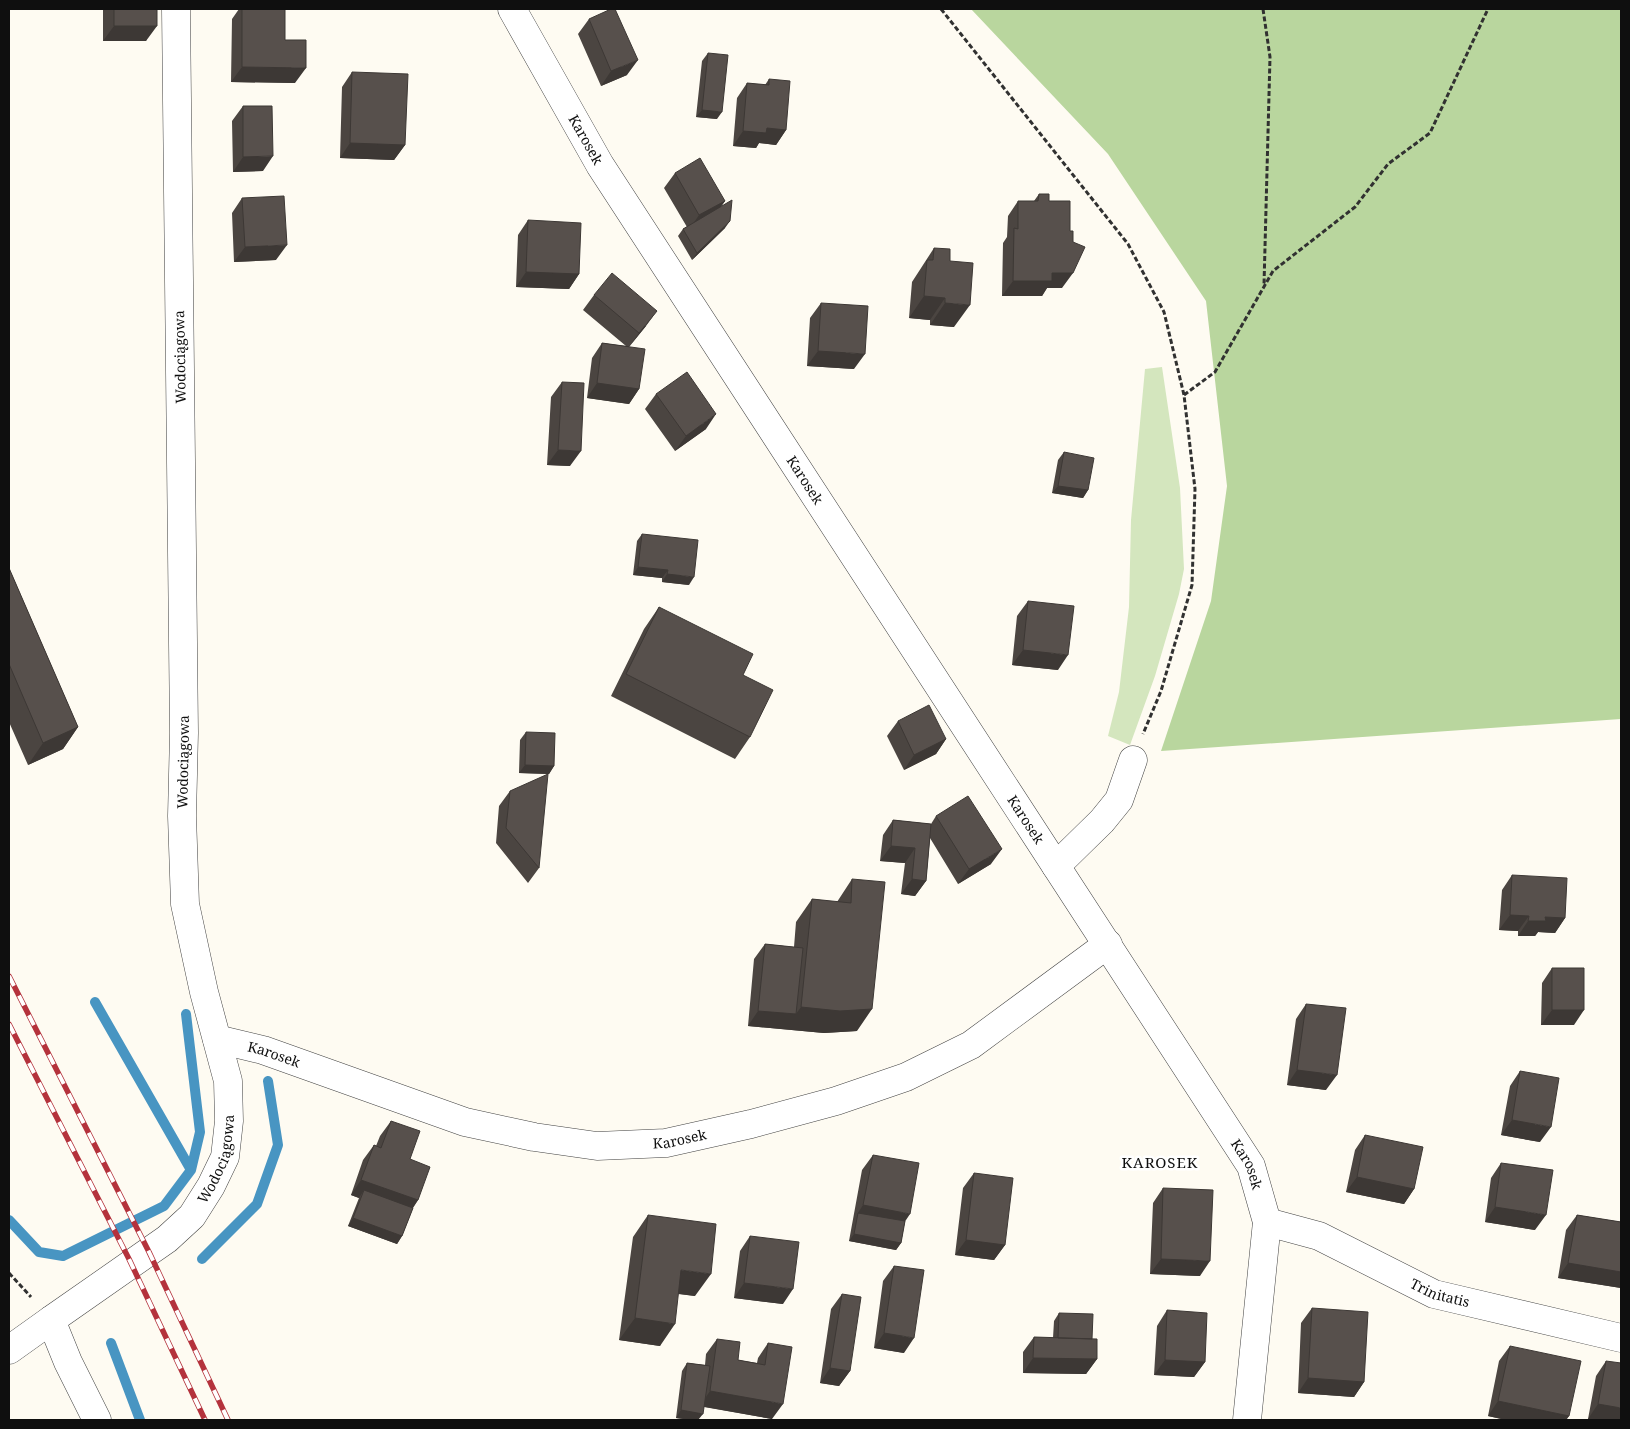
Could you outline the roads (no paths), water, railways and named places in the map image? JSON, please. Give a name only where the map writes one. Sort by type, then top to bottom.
[{"type":"street","name":"Wodociągowa","points":[[9,1350],[167,1239],[192,1216],[211,1186],[225,1156],[230,1121],[228,1081],[204,992],[185,904],[182,816],[184,733],[176,9]]},
{"type":"street","name":"Karosek","points":[[512,9],[600,165],[946,700],[1108,944],[1251,1166],[1267,1222],[1247,1420]]},
{"type":"street","points":[[1056,866],[1102,821],[1119,800],[1133,760]]},
{"type":"street","name":"Karosek","points":[[217,1039],[263,1050],[474,1124],[534,1137],[597,1146],[666,1143],[751,1124],[836,1101],[906,1077],[971,1045],[1108,944]]},
{"type":"street","name":"Trinitatis","points":[[1267,1222],[1319,1236],[1434,1294],[1621,1338]]},
{"type":"street","points":[[51,1320],[68,1362],[97,1420]]},
{"type":"waterway","points":[[95,1002],[191,1170]]},
{"type":"waterway","points":[[9,1220],[39,1252],[63,1256],[164,1206],[191,1170],[200,1132],[186,1014]]},
{"type":"waterway","points":[[202,1259],[257,1204],[278,1145],[268,1081]]},
{"type":"waterway","points":[[111,1343],[140,1420]]},
{"type":"railway","points":[[9,976],[149,1252],[228,1420]]},
{"type":"railway","points":[[9,1024],[129,1259],[205,1420]]},
{"type":"district","name":"KAROSEK","points":[[1160,1163]]}]
